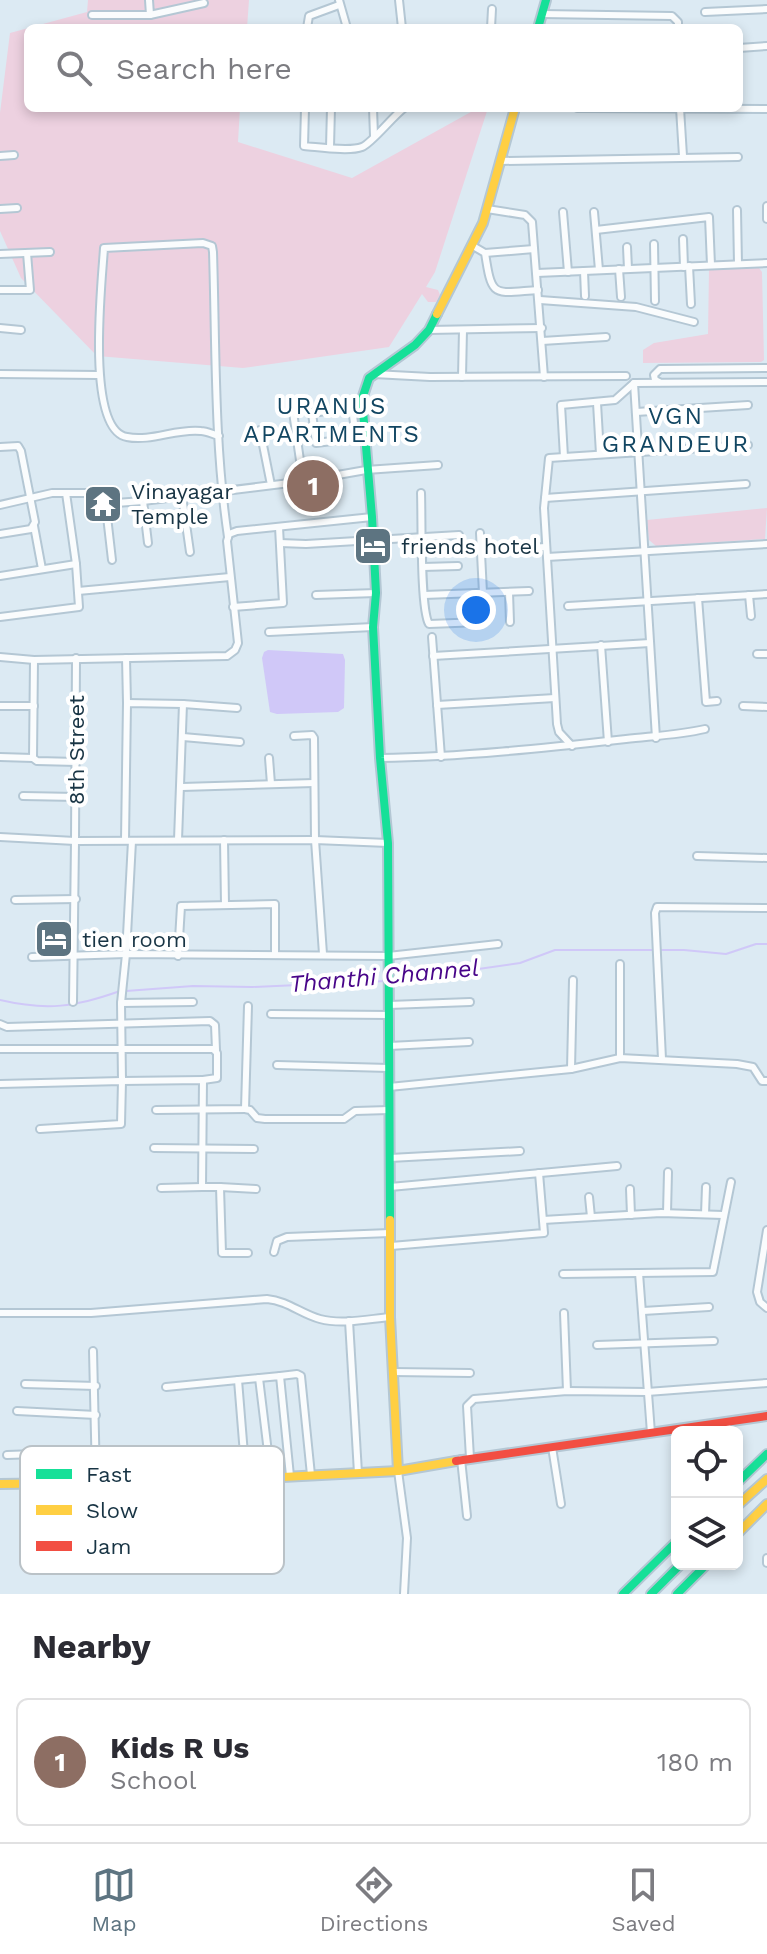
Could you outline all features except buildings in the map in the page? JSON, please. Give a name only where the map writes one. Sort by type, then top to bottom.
[{"type":"main road","points":[[539,24],[546,0]]},
{"type":"main road","points":[[398,1471],[390,1317],[388,843],[373,627],[376,593],[372,517],[357,407],[365,385],[374,374],[415,345],[429,330],[473,246],[487,209],[514,112]]},
{"type":"main road","points":[[734,1426],[767,1416]]},
{"type":"main road","points":[[284,1476],[398,1471],[466,1458],[671,1432]]},
{"type":"main road","points":[[743,1477],[767,1454]]},
{"type":"main road","points":[[743,1501],[767,1479]]},
{"type":"main road","points":[[0,1484],[20,1484]]},
{"type":"main road","points":[[743,1528],[767,1504]]},
{"type":"main road","points":[[623,1594],[671,1547]]},
{"type":"main road","points":[[651,1594],[675,1570]]},
{"type":"main road","points":[[677,1594],[701,1570]]},
{"type":"street","points":[[149,0],[150,15]]},
{"type":"street","points":[[399,0],[402,24]]},
{"type":"street","points":[[308,24],[309,16],[339,2],[346,24]]},
{"type":"street","points":[[92,15],[150,15],[204,3]]},
{"type":"street","points":[[491,24],[492,9]]},
{"type":"street","points":[[705,12],[767,9]]},
{"type":"street","points":[[542,14],[672,16],[678,24]]},
{"type":"street","points":[[743,48],[767,46]]},
{"type":"street","points":[[743,109],[767,109]]},
{"type":"street","points":[[305,112],[304,146],[330,147],[361,147],[398,112]]},
{"type":"street","points":[[330,147],[331,112]]},
{"type":"street","points":[[373,112],[374,136]]},
{"type":"street","points":[[680,112],[683,156]]},
{"type":"street","points":[[0,156],[14,155]]},
{"type":"street","points":[[501,161],[738,157]]},
{"type":"street","points":[[767,206],[767,219]]},
{"type":"street","points":[[0,209],[17,208]]},
{"type":"street","points":[[487,209],[529,217],[532,222],[544,377]]},
{"type":"street","points":[[737,210],[738,264]]},
{"type":"street","points":[[563,212],[568,272]]},
{"type":"street","points":[[594,212],[599,270]]},
{"type":"street","points":[[596,230],[709,217],[711,265]]},
{"type":"street","points":[[683,239],[691,304]]},
{"type":"street","points":[[0,657],[34,660],[227,656],[238,643],[221,490],[213,252],[207,244],[104,248],[98,375],[106,413],[114,430],[125,437],[201,431],[219,436]]},
{"type":"street","points":[[654,244],[655,301]]},
{"type":"street","points":[[473,246],[485,253],[534,249]]},
{"type":"street","points":[[627,247],[628,269]]},
{"type":"street","points":[[0,254],[50,252]]},
{"type":"street","points":[[0,290],[30,290],[27,253]]},
{"type":"street","points":[[485,253],[487,278],[494,289],[502,292],[538,290]]},
{"type":"street","points":[[537,273],[767,263]]},
{"type":"street","points":[[619,269],[621,297]]},
{"type":"street","points":[[584,271],[585,296]]},
{"type":"street","points":[[540,300],[636,307],[694,322]]},
{"type":"street","points":[[0,328],[21,330]]},
{"type":"street","points":[[429,330],[542,328]]},
{"type":"street","points":[[462,377],[463,330]]},
{"type":"street","points":[[542,341],[606,337]]},
{"type":"street","points":[[663,383],[655,380],[657,370],[767,368]]},
{"type":"street","points":[[0,374],[98,375]]},
{"type":"street","points":[[374,374],[626,376]]},
{"type":"street","points":[[564,457],[561,405],[615,400],[634,383],[767,382]]},
{"type":"street","points":[[634,383],[656,738]]},
{"type":"street","points":[[597,403],[600,454]]},
{"type":"street","points":[[636,412],[748,405]]},
{"type":"street","points":[[357,407],[312,413],[316,443],[360,437]]},
{"type":"street","points":[[293,412],[303,481]]},
{"type":"street","points":[[260,430],[271,485]]},
{"type":"street","points":[[572,746],[557,729],[546,547],[545,498],[549,458],[748,445]]},
{"type":"street","points":[[0,447],[18,446],[21,451],[42,569]]},
{"type":"street","points":[[0,505],[29,497],[66,493],[97,493],[116,503],[143,501],[366,470],[438,465]]},
{"type":"street","points":[[545,498],[746,484]]},
{"type":"street","points":[[0,617],[76,609],[79,605],[66,493]]},
{"type":"street","points":[[421,493],[426,622],[432,625],[481,622],[480,533]]},
{"type":"street","points":[[182,496],[190,552]]},
{"type":"street","points":[[105,499],[112,560]]},
{"type":"street","points":[[143,501],[148,543]]},
{"type":"street","points":[[228,537],[237,531],[372,517]]},
{"type":"street","points":[[0,534],[34,526]]},
{"type":"street","points":[[233,607],[283,604],[279,527]]},
{"type":"street","points":[[280,543],[459,535]]},
{"type":"street","points":[[547,557],[767,544]]},
{"type":"street","points":[[506,549],[546,547]]},
{"type":"street","points":[[0,576],[76,564]]},
{"type":"street","points":[[423,567],[458,566]]},
{"type":"street","points":[[78,591],[230,577]]},
{"type":"street","points":[[424,595],[529,591]]},
{"type":"street","points":[[509,592],[510,622]]},
{"type":"street","points":[[316,595],[376,593]]},
{"type":"street","points":[[568,606],[767,594]]},
{"type":"street","points":[[749,595],[751,616]]},
{"type":"street","points":[[698,598],[706,702],[717,701]]},
{"type":"street","points":[[269,632],[373,627]]},
{"type":"street","points":[[432,637],[441,757]]},
{"type":"street","points":[[433,656],[650,643]]},
{"type":"street","points":[[601,645],[608,742]]},
{"type":"street","points":[[757,654],[767,654]]},
{"type":"street","name":"8th Street","points":[[73,1002],[76,658]]},
{"type":"street","points":[[40,1129],[121,1124],[121,1003],[126,954],[129,841],[126,658]]},
{"type":"street","points":[[33,758],[34,660]]},
{"type":"street","points":[[437,705],[555,698]]},
{"type":"street","points":[[127,703],[237,708]]},
{"type":"street","points":[[178,840],[183,704]]},
{"type":"street","points":[[0,706],[34,706]]},
{"type":"street","points":[[743,706],[767,707]]},
{"type":"street","points":[[380,758],[441,757],[572,746],[656,738],[705,729]]},
{"type":"street","points":[[294,736],[314,737],[315,840],[323,954]]},
{"type":"street","points":[[183,737],[240,742]]},
{"type":"street","points":[[0,757],[77,762]]},
{"type":"street","points":[[269,758],[271,784]]},
{"type":"street","points":[[182,787],[314,783]]},
{"type":"street","points":[[23,796],[77,797]]},
{"type":"street","points":[[0,837],[75,841],[315,840],[388,843]]},
{"type":"street","points":[[224,840],[225,905]]},
{"type":"street","points":[[697,856],[767,858]]},
{"type":"street","points":[[15,900],[76,899]]},
{"type":"street","points":[[178,956],[181,906],[275,904],[275,955]]},
{"type":"street","points":[[662,1059],[655,913],[660,906],[767,908]]},
{"type":"street","points":[[32,957],[126,954],[388,956],[498,944]]},
{"type":"street","points":[[620,964],[620,1058]]},
{"type":"street","points":[[571,1069],[573,980]]},
{"type":"street","points":[[121,1003],[193,1002]]},
{"type":"street","points":[[389,1005],[470,1002]]},
{"type":"street","points":[[245,1109],[248,1006]]},
{"type":"street","points":[[271,1014],[389,1015]]},
{"type":"street","points":[[0,1024],[7,1027],[212,1021],[216,1027],[217,1078],[0,1084]]},
{"type":"street","points":[[389,1046],[469,1042]]},
{"type":"street","points":[[0,1049],[216,1050]]},
{"type":"street","points":[[389,1087],[571,1069],[620,1058],[737,1064],[753,1067],[762,1081],[767,1081]]},
{"type":"street","points":[[277,1065],[389,1068]]},
{"type":"street","points":[[202,1187],[203,1080]]},
{"type":"street","points":[[156,1110],[245,1109],[261,1119],[344,1119],[355,1111],[389,1110]]},
{"type":"street","points":[[154,1148],[254,1149]]},
{"type":"street","points":[[390,1158],[520,1151]]},
{"type":"street","points":[[390,1187],[617,1166]]},
{"type":"street","points":[[667,1213],[668,1172]]},
{"type":"street","points":[[391,1246],[544,1233],[539,1173]]},
{"type":"street","points":[[563,1274],[713,1272],[731,1182]]},
{"type":"street","points":[[220,1187],[222,1253],[248,1253]]},
{"type":"street","points":[[705,1214],[706,1187]]},
{"type":"street","points":[[161,1188],[256,1189]]},
{"type":"street","points":[[630,1189],[631,1215]]},
{"type":"street","points":[[589,1197],[591,1217]]},
{"type":"street","points":[[543,1220],[667,1213],[723,1215]]},
{"type":"street","points":[[767,1230],[757,1292],[760,1302],[767,1308]]},
{"type":"street","points":[[274,1252],[277,1241],[287,1237],[390,1233]]},
{"type":"street","points":[[639,1273],[651,1433]]},
{"type":"street","points":[[0,1313],[91,1313],[267,1299],[280,1300],[322,1320],[390,1317]]},
{"type":"street","points":[[643,1311],[709,1307]]},
{"type":"street","points":[[564,1313],[567,1391]]},
{"type":"street","points":[[349,1321],[358,1473]]},
{"type":"street","points":[[597,1345],[714,1341]]},
{"type":"street","points":[[93,1351],[96,1386],[94,1446]]},
{"type":"street","points":[[393,1372],[470,1373]]},
{"type":"street","points":[[280,1376],[290,1476]]},
{"type":"street","points":[[166,1387],[301,1376],[311,1475]]},
{"type":"street","points":[[259,1378],[267,1446]]},
{"type":"street","points":[[238,1380],[243,1446]]},
{"type":"street","points":[[467,1516],[467,1406],[471,1400],[567,1391],[647,1392],[767,1383]]},
{"type":"street","points":[[25,1384],[96,1386]]},
{"type":"street","points":[[17,1411],[96,1415]]},
{"type":"street","points":[[552,1447],[561,1504]]},
{"type":"street","points":[[7,1455],[20,1455]]},
{"type":"street","points":[[398,1471],[407,1538],[404,1594]]},
{"type":"shaded area","points":[[88,0],[249,0],[247,24],[43,24],[87,12]]},
{"type":"shaded area","points":[[24,29],[24,112],[240,112],[238,142],[352,178],[471,112],[487,112],[435,272],[426,287],[438,290],[440,295],[436,302],[428,302],[422,294],[389,347],[243,368],[97,356],[21,278],[0,231],[0,113],[10,33]]},
{"type":"shaded area","points":[[759,268],[762,272],[764,360],[643,363],[643,350],[654,343],[708,334],[709,270]]},
{"type":"shaded area","points":[[767,508],[765,539],[656,546],[649,540],[647,520]]},
{"type":"shaded area","points":[[268,650],[343,654],[344,708],[338,712],[270,712],[262,658]]},
{"type":"waterway","name":"Thanthi Channel","points":[[394,981],[520,963],[555,950],[684,950],[726,954],[756,944],[767,944]]},
{"type":"waterway","name":"Thanthi Channel","points":[[126,991],[193,986],[252,987],[387,981]]},
{"type":"waterway","name":"Thanthi Channel","points":[[0,1000],[61,1006],[120,991]]},
{"type":"traffic: fast","points":[[539,24],[546,0]]},
{"type":"traffic: fast","points":[[390,1220],[388,843],[373,627],[376,593],[372,517],[362,399],[369,378],[415,345],[429,330],[437,314]]},
{"type":"traffic: fast","points":[[743,1477],[767,1454]]},
{"type":"traffic: fast","points":[[623,1594],[671,1547]]},
{"type":"traffic: fast","points":[[651,1594],[675,1570]]},
{"type":"traffic: fast","points":[[677,1594],[701,1570]]},
{"type":"traffic: slow","points":[[437,314],[483,223],[514,112]]},
{"type":"traffic: slow","points":[[390,1220],[390,1317],[398,1471]]},
{"type":"traffic: slow","points":[[284,1477],[398,1471],[456,1461]]},
{"type":"traffic: slow","points":[[743,1501],[767,1479]]},
{"type":"traffic: slow","points":[[0,1484],[20,1484]]},
{"type":"traffic: slow","points":[[743,1528],[767,1504]]},
{"type":"traffic: jam","points":[[456,1461],[767,1416]]},
{"type":"place","name":"Kids R Us","points":[[313,486]]},
{"type":"place","name":"Vinayagar Temple","points":[[103,504]]},
{"type":"place","name":"friends hotel","points":[[373,546]]},
{"type":"place","name":"tien room","points":[[54,939]]},
{"type":"district","name":"URANUS APARTMENTS","points":[[332,420]]},
{"type":"district","name":"VGN GRANDEUR","points":[[676,430]]}]
